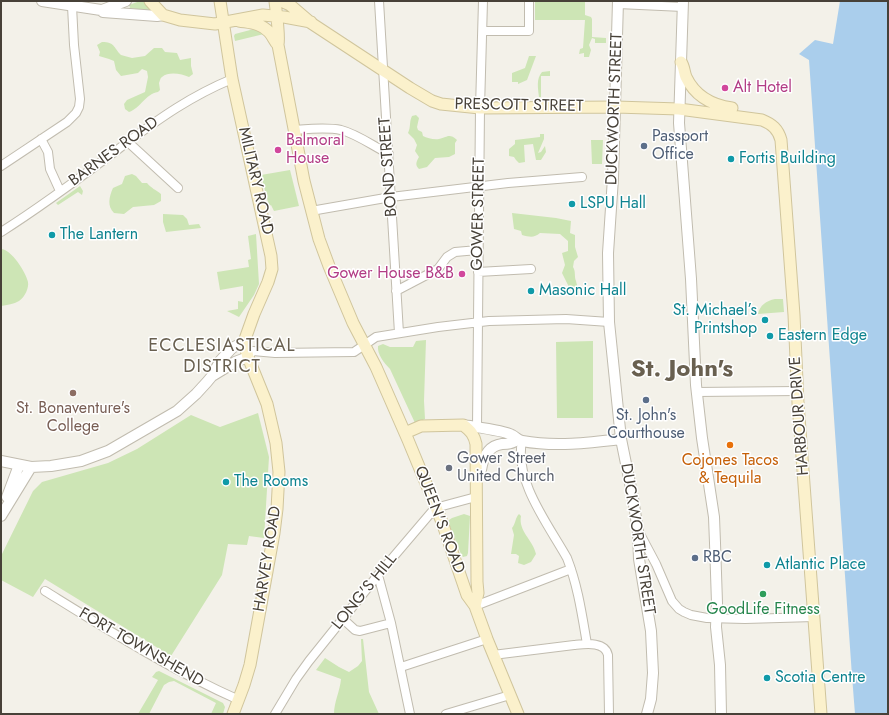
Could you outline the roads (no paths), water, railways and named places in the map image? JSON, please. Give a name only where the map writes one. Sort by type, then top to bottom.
[{"type":"main road","points":[[150,1],[163,15]]},
{"type":"main road","name":"MILITARY ROAD","points":[[220,1],[232,79],[271,256],[272,268],[268,282],[244,342]]},
{"type":"main road","points":[[239,21],[263,26],[268,30],[273,41],[278,45],[280,39],[275,1]]},
{"type":"main road","name":"PRESCOTT STREET","points":[[288,2],[311,23],[410,88],[432,101],[451,106],[480,108],[616,107],[679,109],[745,117]]},
{"type":"main road","name":"PRESCOTT STREET","points":[[163,15],[180,20],[215,24],[239,21],[263,15],[311,23]]},
{"type":"main road","name":"QUEEN'S ROAD","points":[[278,45],[311,211],[319,239],[353,323],[376,367],[405,433],[455,560],[467,595],[475,606],[493,655],[518,714]]},
{"type":"main road","points":[[681,62],[689,81],[699,94],[713,104],[736,109],[745,117]]},
{"type":"main road","name":"HARBOUR DRIVE","points":[[745,117],[770,123],[775,128],[781,140],[821,714]]},
{"type":"main road","points":[[244,342],[248,357]]},
{"type":"main road","name":"HARVEY ROAD","points":[[233,714],[250,665],[274,533],[279,479],[277,448],[266,404],[248,357]]},
{"type":"main road","points":[[405,433],[421,426],[464,425],[475,437],[478,593],[475,606]]},
{"type":"main road","points":[[455,560],[463,565],[467,565],[477,555]]},
{"type":"street","points":[[42,1],[101,10],[103,12],[157,16],[163,15]]},
{"type":"street","points":[[101,10],[126,1]]},
{"type":"street","name":"BOND STREET","points":[[379,1],[399,333]]},
{"type":"street","name":"GOWER STREET","points":[[477,427],[480,108],[483,1]]},
{"type":"street","points":[[483,30],[529,31],[529,1]]},
{"type":"street","points":[[618,3],[667,6],[683,4],[679,109],[696,392],[714,517],[716,543],[716,618],[721,714]]},
{"type":"street","name":"DUCKWORTH STREET","points":[[618,3],[616,107],[608,253],[609,322],[616,404],[638,531],[639,559],[652,645],[653,673],[651,699],[647,714]]},
{"type":"street","points":[[1,166],[67,122],[76,113],[79,107],[72,6]]},
{"type":"street","name":"BARNES ROAD","points":[[1,232],[151,125],[202,92],[232,79]]},
{"type":"street","points":[[294,130],[340,130],[389,154]]},
{"type":"street","points":[[41,139],[48,152],[50,169],[60,191]]},
{"type":"street","points":[[128,142],[178,188]]},
{"type":"street","points":[[311,211],[391,197],[480,186],[582,177]]},
{"type":"street","points":[[396,291],[438,269],[454,252],[478,250]]},
{"type":"street","points":[[478,272],[531,269]]},
{"type":"street","points":[[212,376],[235,362],[248,357],[253,351],[275,353],[354,352],[376,337],[438,327],[490,321],[566,319],[609,322]]},
{"type":"street","points":[[1,461],[31,467],[81,462],[108,451],[177,411],[196,394],[212,376],[220,361],[232,348],[244,342]]},
{"type":"street","points":[[696,392],[798,391]]},
{"type":"street","points":[[464,425],[512,435],[519,440],[550,444],[582,444],[621,439]]},
{"type":"street","points":[[476,474],[481,470],[483,458],[491,448],[499,444],[511,444],[519,440]]},
{"type":"street","points":[[519,440],[521,463],[530,494],[567,558],[572,570],[582,613],[587,644]]},
{"type":"street","points":[[1,515],[19,465]]},
{"type":"street","points":[[1,515],[31,467]]},
{"type":"street","points":[[435,508],[476,497]]},
{"type":"street","name":"LONG'S HILL","points":[[275,714],[302,671],[378,575],[435,508]]},
{"type":"street","points":[[638,531],[656,564],[670,596],[679,609],[691,615],[702,618],[745,619],[814,617]]},
{"type":"street","points":[[475,606],[572,570]]},
{"type":"street","points":[[378,575],[401,667],[410,714]]},
{"type":"street","name":"FORT TOWNSHEND","points":[[45,591],[135,647],[204,685],[239,700]]},
{"type":"street","points":[[343,619],[355,630],[360,631],[391,624]]},
{"type":"street","points":[[401,667],[487,639]]},
{"type":"street","points":[[493,655],[587,644],[603,647],[607,650],[609,714]]},
{"type":"street","points":[[446,714],[510,695]]},
{"type":"water","points":[[840,1],[888,1],[888,714],[855,714],[809,60],[799,54],[815,40],[833,44]]},
{"type":"place","name":"Alt Hotel","points":[[725,88]]},
{"type":"place","name":"Passport Office","points":[[644,146]]},
{"type":"place","name":"Balmoral House","points":[[278,150]]},
{"type":"place","name":"Fortis Building","points":[[731,159]]},
{"type":"place","name":"LSPU Hall","points":[[572,204]]},
{"type":"place","name":"The Lantern","points":[[52,235]]},
{"type":"place","name":"Gower House B&B","points":[[462,274]]},
{"type":"place","name":"Masonic Hall","points":[[531,291]]},
{"type":"place","name":"St. Michael’s Printshop","points":[[765,320]]},
{"type":"place","name":"Eastern Edge","points":[[770,336]]},
{"type":"place","name":"St. Bonaventure's College","points":[[73,393]]},
{"type":"place","name":"St. John's Courthouse","points":[[646,400]]},
{"type":"place","name":"Cojones Tacos & Tequila","points":[[730,445]]},
{"type":"place","name":"Gower Street United Church","points":[[449,468]]},
{"type":"place","name":"The Rooms","points":[[226,482]]},
{"type":"place","name":"RBC","points":[[695,558]]},
{"type":"place","name":"Atlantic Place","points":[[767,565]]},
{"type":"place","name":"GoodLife Fitness","points":[[763,594]]},
{"type":"place","name":"Scotia Centre","points":[[767,678]]},
{"type":"district","name":"ECCLESIASTICAL DISTRICT","points":[[222,357]]},
{"type":"district","name":"St. John's","points":[[682,370]]}]
